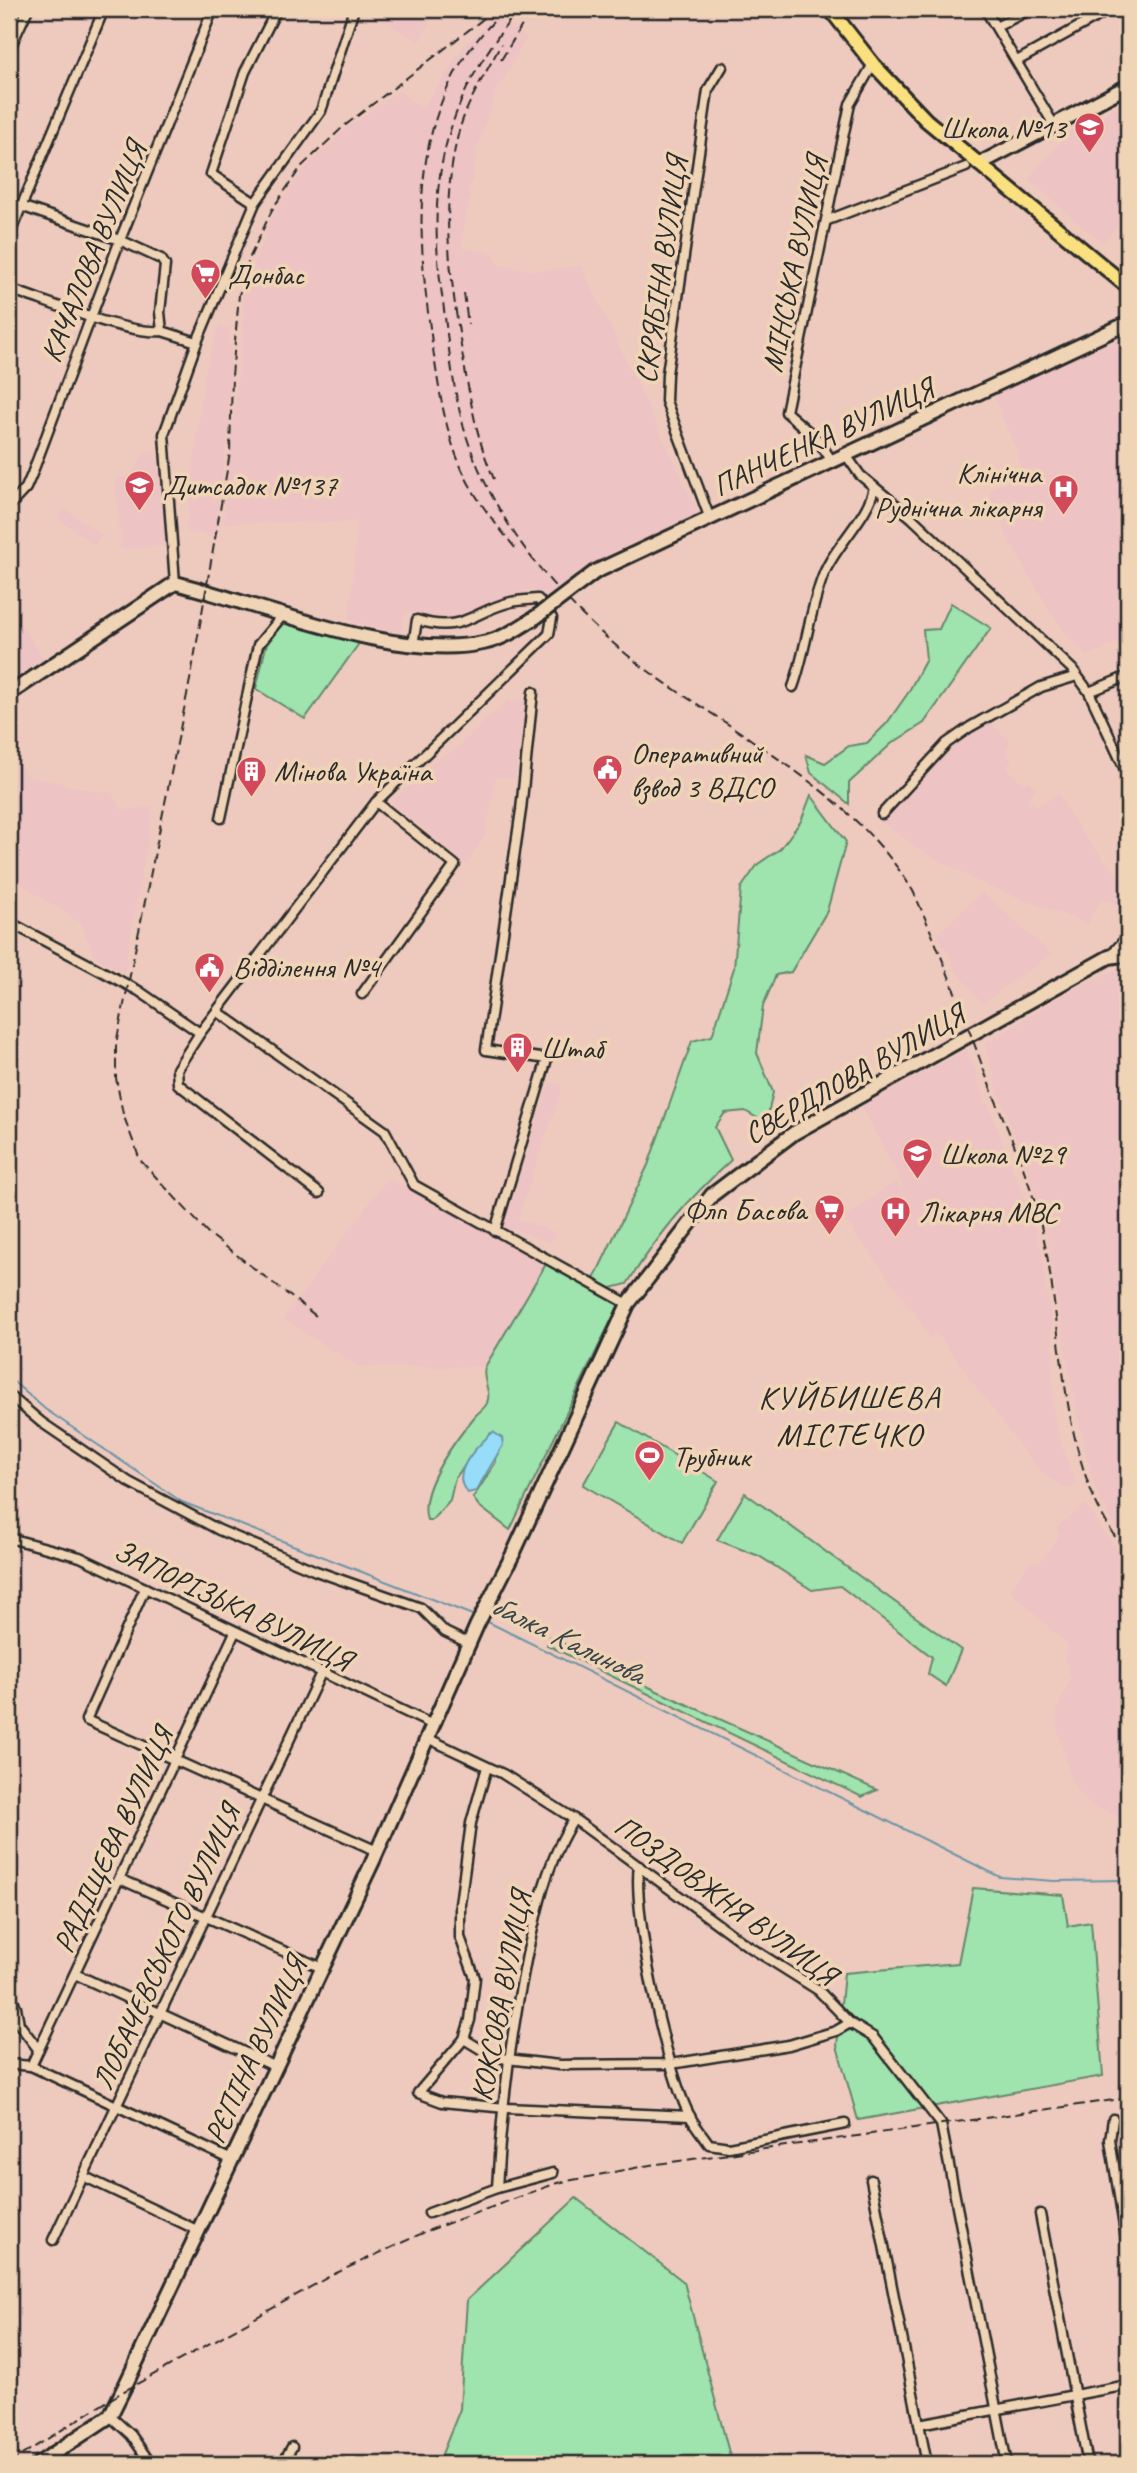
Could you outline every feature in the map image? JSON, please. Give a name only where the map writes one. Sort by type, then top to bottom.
[{"type":"main road","points":[[830,9],[873,64],[972,166],[1128,288]]},
{"type":"street","points":[[9,50],[28,9]]},
{"type":"street","points":[[9,236],[104,9]]},
{"type":"street","name":"КАЧАЛОВА ВУЛИЦЯ","points":[[9,506],[29,481],[120,240],[213,9]]},
{"type":"street","points":[[255,203],[211,174],[245,72],[277,9]]},
{"type":"street","points":[[9,694],[175,583],[164,434],[197,342],[255,203],[321,111],[354,9]]},
{"type":"street","points":[[985,9],[1054,125]]},
{"type":"street","points":[[996,27],[1031,9]]},
{"type":"street","points":[[1017,61],[1111,9]]},
{"type":"street","name":"МІНСЬКА ВУЛИЦЯ","points":[[832,461],[817,439],[786,412],[850,104],[873,64]]},
{"type":"street","name":"СКРЯБІНА ВУЛИЦЯ","points":[[710,519],[666,401],[666,387],[708,90],[722,66]]},
{"type":"street","points":[[828,220],[972,166],[1128,86]]},
{"type":"street","points":[[9,202],[120,240],[161,259],[165,265],[160,312],[162,331]]},
{"type":"street","points":[[9,289],[92,316],[150,332],[162,331],[197,342]]},
{"type":"street","name":"ПАНЧЕНКА ВУЛИЦЯ","points":[[175,583],[283,615],[413,645],[483,643],[510,634],[595,572],[1128,323]]},
{"type":"street","points":[[846,455],[860,475],[969,571],[1077,676],[1089,692],[1128,776]]},
{"type":"street","points":[[793,687],[824,574],[844,537],[872,501],[874,487]]},
{"type":"street","points":[[319,1193],[178,1084],[177,1069],[200,1033],[376,802],[549,634],[552,618],[538,599],[511,602],[464,622],[440,627],[418,621],[413,645]]},
{"type":"street","points":[[221,818],[258,645],[283,615]]},
{"type":"street","points":[[882,814],[947,743],[962,732],[1041,687],[1077,676]]},
{"type":"street","points":[[1089,692],[1128,676]]},
{"type":"street","points":[[495,1231],[547,1059],[486,1050],[521,810],[533,692]]},
{"type":"street","points":[[362,995],[455,865],[376,802]]},
{"type":"street","points":[[9,922],[139,991],[200,1033]]},
{"type":"street","points":[[1109,957],[1128,936]]},
{"type":"street","name":"СВЕРДЛОВА ВУЛИЦЯ","points":[[477,1625],[514,1552],[628,1304],[712,1195],[758,1157],[794,1133],[1109,957],[1128,954]]},
{"type":"street","points":[[218,1011],[384,1131],[414,1185],[628,1304]]},
{"type":"street","points":[[9,1395],[41,1422],[129,1482],[219,1530],[316,1572],[421,1608],[445,1632],[470,1644]]},
{"type":"street","name":"ЗАПОРІЗЬКА ВУЛИЦЯ","points":[[9,1538],[80,1557],[433,1725]]},
{"type":"street","points":[[145,1588],[86,1720],[377,1851]]},
{"type":"street","name":"РЄПІНА ВУЛИЦЯ","points":[[110,2416],[377,1851],[477,1625]]},
{"type":"street","name":"РАДІЩЕВА ВУЛИЦЯ","points":[[31,2066],[235,1632]]},
{"type":"street","name":"ЛОБАЧЕВСЬКОГО ВУЛИЦЯ","points":[[53,2240],[321,1673]]},
{"type":"street","name":"ПОЗДОВЖНЯ ВУЛИЦЯ","points":[[428,1738],[487,1767],[575,1819],[745,1944],[818,1990],[850,2023],[873,2037],[926,2102],[941,2124],[1007,2464]]},
{"type":"street","points":[[487,1767],[471,1823],[460,1904],[460,1937],[475,1978],[470,2020],[464,2039],[418,2093],[442,2102],[501,2108],[690,2116]]},
{"type":"street","name":"КОКСОВА ВУЛИЦЯ","points":[[497,2189],[501,2108],[507,2059],[535,1920],[561,1839],[575,1819]]},
{"type":"street","points":[[639,1866],[637,1880],[648,1959],[671,2064],[690,2116],[709,2144],[729,2147],[845,2124]]},
{"type":"street","points":[[120,1879],[322,1968]]},
{"type":"street","points":[[75,1974],[276,2067]]},
{"type":"street","points":[[9,1989],[19,2024],[38,2049]]},
{"type":"street","points":[[464,2039],[492,2056],[507,2059],[559,2065],[671,2064],[789,2045],[836,2031],[850,2023]]},
{"type":"street","points":[[9,2064],[31,2066],[232,2160]]},
{"type":"street","points":[[1113,2119],[1110,2140],[1128,2250]]},
{"type":"street","points":[[429,2213],[553,2173]]},
{"type":"street","points":[[85,2177],[199,2231]]},
{"type":"street","points":[[871,2180],[927,2464]]},
{"type":"street","points":[[1040,2214],[1088,2464]]},
{"type":"street","points":[[919,2424],[1128,2385]]},
{"type":"street","points":[[38,2464],[110,2416],[131,2435],[150,2464]]},
{"type":"street","points":[[282,2464],[292,2447]]},
{"type":"shaded area","points":[[361,9],[407,9],[430,21],[420,41]]},
{"type":"shaded area","points":[[493,17],[526,37],[495,94],[477,150],[461,248],[492,253],[499,265],[533,271],[581,266],[699,514],[618,550],[547,600],[531,589],[455,618],[405,612],[401,634],[349,620],[357,522],[223,523],[244,313],[243,294],[271,218],[304,169],[347,128],[399,90],[422,110],[463,47]]},
{"type":"shaded area","name":"Школа №13","points":[[1128,101],[1128,213],[1102,243],[1028,179],[1070,131]]},
{"type":"shaded area","points":[[219,325],[231,328],[229,427],[214,538],[186,531],[204,375]]},
{"type":"shaded area","name":"Клінічна Руднічна лікарня","points":[[1128,330],[1128,638],[1087,656],[1063,631],[1010,544],[988,490],[1025,474],[993,394]]},
{"type":"shaded area","name":"Дитсадок №137","points":[[146,450],[157,453],[165,546],[121,549],[115,478],[131,477]]},
{"type":"shaded area","points":[[64,508],[102,535],[95,545],[57,518]]},
{"type":"shaded area","points":[[9,609],[45,660],[9,685]]},
{"type":"shaded area","points":[[508,700],[525,702],[515,779],[496,777],[486,834],[466,865],[391,802],[437,759],[454,751]]},
{"type":"shaded area","points":[[988,720],[1010,742],[1005,748],[1012,758],[1006,769],[1023,784],[1028,781],[1037,788],[1028,799],[1038,806],[1059,794],[1080,831],[1128,887],[1128,906],[1101,899],[1088,924],[985,885],[927,854],[879,821],[959,739]]},
{"type":"shaded area","points":[[9,752],[27,776],[111,794],[122,810],[154,806],[124,973],[94,956],[81,923],[9,877]]},
{"type":"shaded area","points":[[982,892],[1051,954],[982,1004],[957,971],[937,934]]},
{"type":"shaded area","points":[[1128,965],[1128,1545],[1119,1535],[1094,1486],[1074,1402],[1044,1217],[995,1082],[985,1044],[1082,984]]},
{"type":"shaded area","points":[[967,1050],[1039,1238],[1052,1324],[1053,1406],[1060,1442],[1077,1485],[1068,1489],[1041,1472],[1024,1452],[937,1333],[930,1337],[844,1219],[895,1181],[901,1190],[904,1188],[862,1106]]},
{"type":"shaded area","points":[[550,1082],[563,1086],[518,1219],[555,1232],[551,1243],[501,1226]]},
{"type":"shaded area","points":[[388,1178],[546,1264],[485,1367],[359,1367],[283,1319]]},
{"type":"shaded area","points":[[1085,1504],[1128,1565],[1128,1820],[1089,1805],[1071,1780],[1058,1733],[1056,1711],[1071,1679],[1065,1658],[1068,1645],[1009,1590],[1032,1561],[1039,1563],[1060,1536],[1057,1528]]},
{"type":"green space","points":[[951,603],[991,628],[924,723],[891,744],[849,783],[849,804],[811,773],[806,755],[825,763],[849,746],[867,743],[887,723],[908,693],[926,659],[923,630],[939,629]]},
{"type":"green space","points":[[284,621],[360,642],[305,719],[256,689],[266,646]]},
{"type":"green space","points":[[811,795],[846,842],[827,911],[791,972],[776,975],[763,1006],[757,1053],[773,1092],[766,1123],[745,1111],[725,1113],[715,1127],[731,1160],[674,1218],[627,1284],[608,1289],[593,1281],[648,1165],[692,1041],[712,1036],[734,968],[741,888],[758,864],[780,849],[801,821]]},
{"type":"green space","points":[[546,1264],[619,1304],[510,1530],[479,1506],[473,1498],[496,1462],[490,1434],[455,1478],[450,1500],[432,1520],[427,1520],[425,1508],[433,1480],[459,1437],[487,1403],[485,1367]]},
{"type":"green space","name":"Трубник","points":[[619,1422],[718,1481],[682,1543],[583,1485]]},
{"type":"green space","points":[[745,1493],[961,1650],[946,1686],[928,1674],[932,1657],[840,1586],[812,1590],[759,1556],[717,1540]]},
{"type":"green space","points":[[550,1637],[655,1690],[877,1790],[862,1797],[547,1645]]},
{"type":"green space","points":[[973,1888],[1063,1895],[1068,1926],[1091,1922],[1103,2076],[858,2120],[837,2046],[844,1973],[958,1963]]},
{"type":"green space","points":[[576,2198],[684,2282],[732,2464],[438,2464],[460,2409],[467,2300]]},
{"type":"water","points":[[493,1432],[502,1438],[503,1445],[476,1491],[468,1493],[461,1477],[463,1469],[473,1452]]},
{"type":"waterway","name":"балка Калинова","points":[[9,1378],[45,1409],[182,1502],[475,1616]]},
{"type":"waterway","name":"балка Калинова","points":[[486,1621],[1000,1877],[1054,1881],[1128,1880]]},
{"type":"railway","points":[[316,1316],[208,1233],[140,1160],[123,1114],[116,1078],[116,1044],[192,670],[230,453],[232,376],[239,295],[249,259],[273,208],[301,167],[343,127],[496,9]]},
{"type":"railway","points":[[519,9],[493,43],[457,111],[439,182],[438,259],[450,353],[462,422],[478,467],[508,524],[567,600],[613,643],[646,669],[799,773],[841,807],[880,846],[913,891],[1014,1143],[1035,1203],[1053,1292],[1073,1432],[1086,1476],[1103,1517],[1128,1554]]},
{"type":"railway","points":[[501,60],[532,9]]},
{"type":"railway","points":[[493,22],[465,57],[445,94],[432,133],[424,173],[423,257],[437,378],[453,447],[478,498],[516,549]]},
{"type":"railway","points":[[494,479],[477,430],[461,346],[453,292],[448,215],[449,189],[458,135],[471,100],[501,44]]},
{"type":"railway","points":[[464,293],[468,325]]},
{"type":"railway","points":[[9,2463],[119,2394],[332,2275],[427,2231],[557,2183],[650,2165],[1128,2098]]},
{"type":"place","name":"Школа №13","points":[[1089,155]]},
{"type":"place","name":"Донбас","points":[[205,301]]},
{"type":"place","name":"Дитсадок №137","points":[[140,512]]},
{"type":"place","name":"Клінічна Руднічна лікарня","points":[[1064,517]]},
{"type":"place","name":"Оперативний взвод 3 ВДСО","points":[[608,797]]},
{"type":"place","name":"Мінова Україна","points":[[251,798]]},
{"type":"place","name":"Відділення №4","points":[[210,994]]},
{"type":"place","name":"Штаб","points":[[518,1075]]},
{"type":"place","name":"Школа №29","points":[[917,1181]]},
{"type":"place","name":"Флп Басова","points":[[829,1237]]},
{"type":"place","name":"Лікарня МВС","points":[[896,1239]]},
{"type":"place","name":"Трубник","points":[[650,1483]]},
{"type":"district","name":"КУЙБИШЕВА МІСТЕЧКО","points":[[850,1416]]}]
